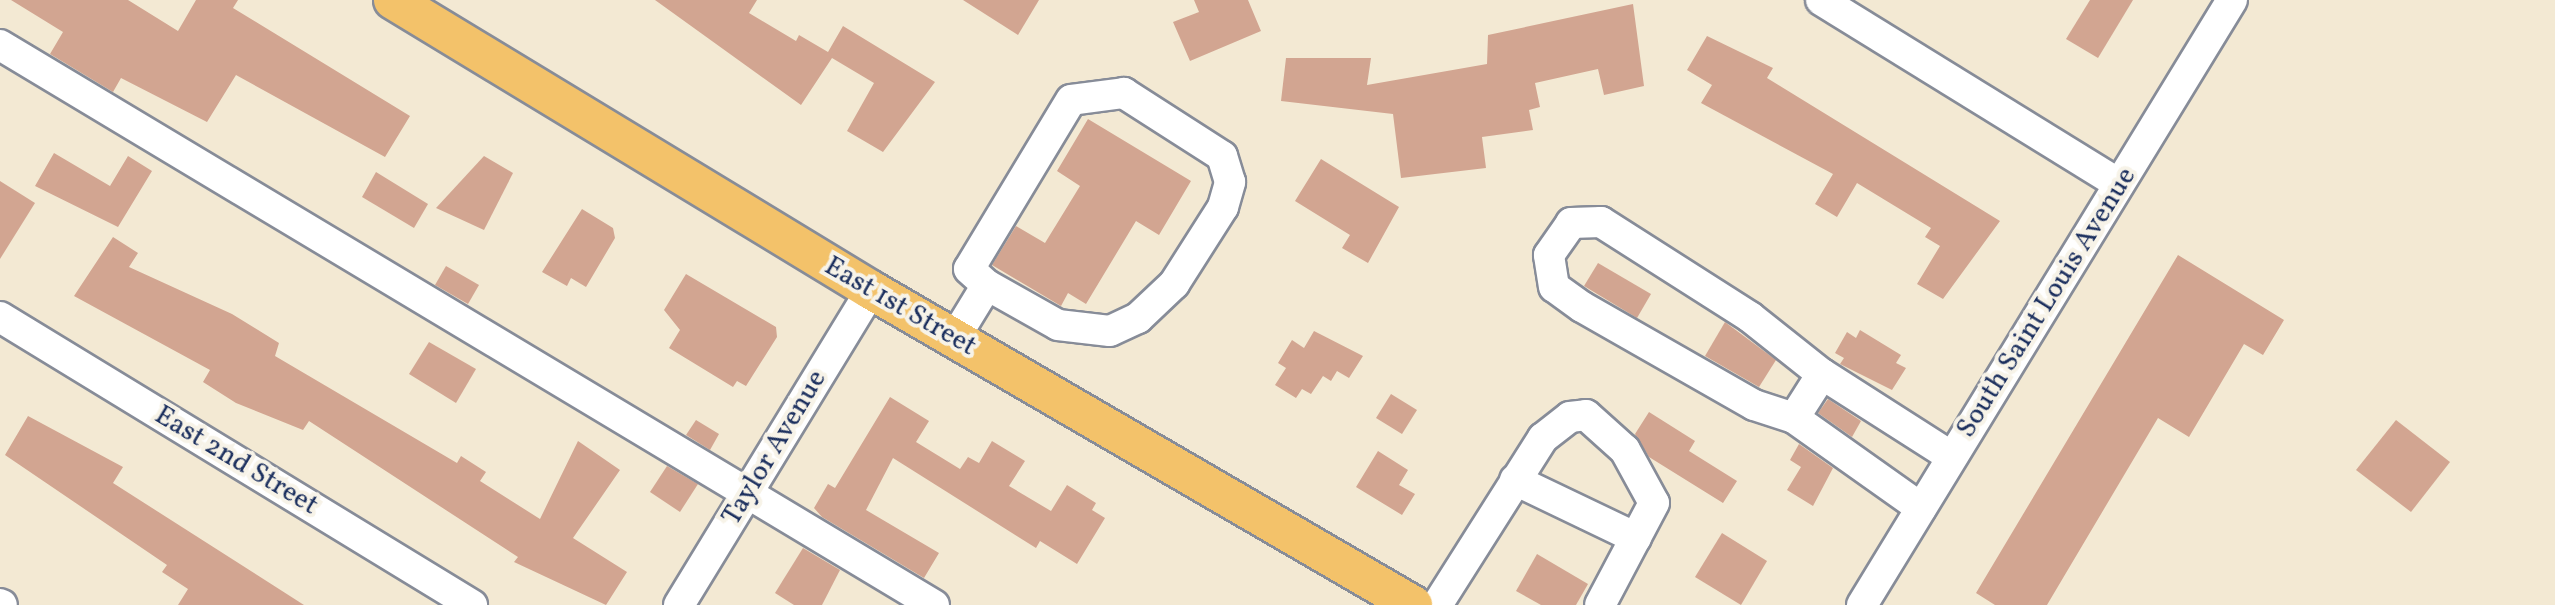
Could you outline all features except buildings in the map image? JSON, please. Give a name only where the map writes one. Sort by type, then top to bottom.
[{"type":"main road","name":"East 1st Street","points":[[393,0],[871,290],[1413,605]]},
{"type":"street","points":[[1821,0],[2114,193]]},
{"type":"street","name":"South Saint Louis Avenue","points":[[1862,605],[2232,0]]},
{"type":"street","points":[[0,45],[934,605]]},
{"type":"street","points":[[1124,93],[1222,156],[1230,182],[1223,207],[1174,284],[1138,318],[1110,331],[1058,325],[987,285],[969,269],[1071,100],[1124,93]]},
{"type":"street","points":[[1921,508],[1794,418],[1754,405],[1582,307],[1554,287],[1549,255],[1571,223],[1601,222],[1750,317],[1822,374],[1952,457]]},
{"type":"street","points":[[954,339],[987,285]]},
{"type":"street","name":"Taylor Avenue","points":[[679,605],[871,290]]},
{"type":"street","name":"East 2nd Street","points":[[0,317],[472,605]]},
{"type":"street","points":[[1794,418],[1822,374]]},
{"type":"street","points":[[1437,605],[1515,480],[1555,425],[1586,415],[1650,484],[1654,503],[1600,605]]},
{"type":"street","points":[[1515,480],[1636,538]]}]
